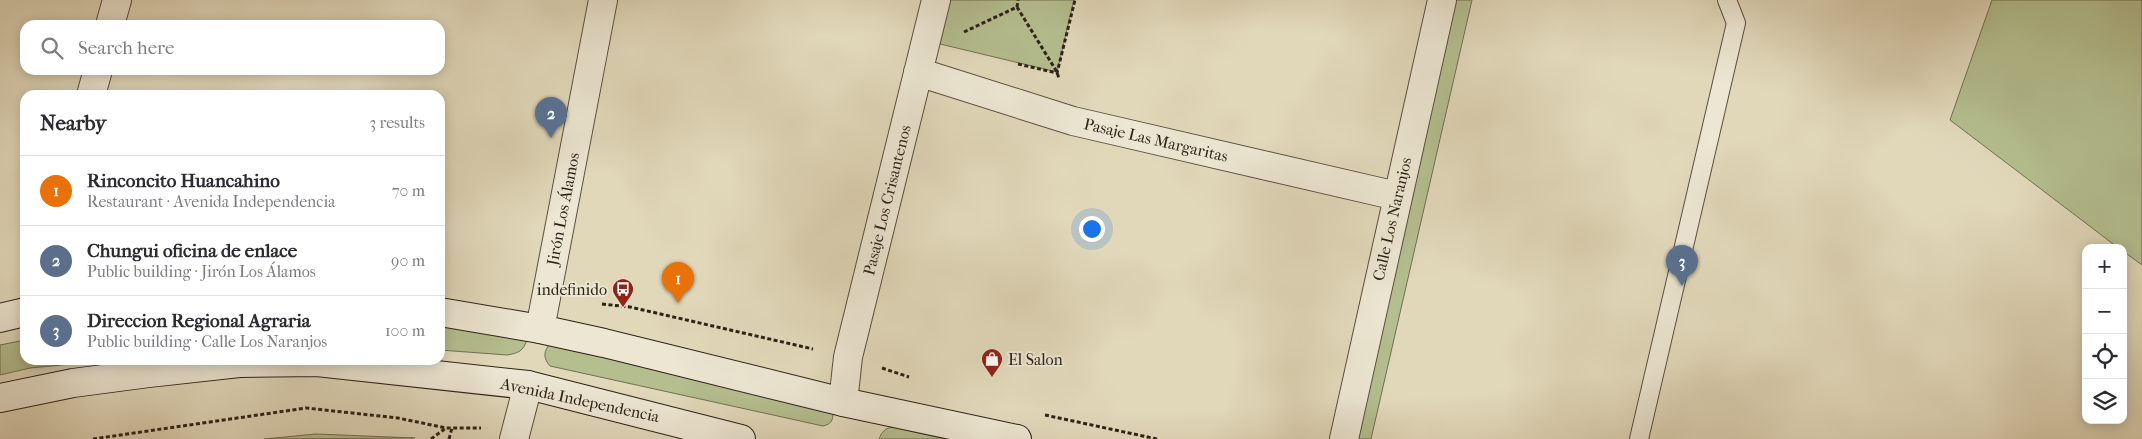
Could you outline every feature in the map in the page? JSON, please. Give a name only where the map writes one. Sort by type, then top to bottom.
[{"type":"street","points":[[111,20],[117,0]]},
{"type":"street","name":"Jirón Los Álamos","points":[[540,329],[603,0]]},
{"type":"street","name":"Pasaje Los Crisantenos","points":[[843,402],[848,357],[936,0]]},
{"type":"street","name":"Calle Los Naranjos","points":[[1344,439],[1442,0]]},
{"type":"street","name":"Pasaje Las Margaritas","points":[[918,72],[1073,121],[1397,196]]},
{"type":"street","points":[[92,90],[97,75]]},
{"type":"street","points":[[0,318],[20,313]]},
{"type":"street","points":[[445,313],[540,329],[843,402],[1017,439]]},
{"type":"street","name":"Avenida Independencia","points":[[0,398],[72,383],[222,365]]},
{"type":"street","name":"Avenida Independencia","points":[[345,365],[528,385],[741,439]]},
{"type":"street","points":[[514,439],[528,385]]},
{"type":"lane","points":[[1639,439],[1736,23],[1727,0]]},
{"type":"path","points":[[1057,73],[1075,0]]},
{"type":"path","points":[[1017,7],[1057,73],[1073,121]]},
{"type":"path","points":[[1011,62],[1057,73]]},
{"type":"path","points":[[93,439],[306,408],[398,418],[446,428],[487,428]]},
{"type":"path","points":[[431,439],[446,428]]},
{"type":"path","points":[[449,439],[452,428]]},
{"type":"green space","points":[[950,0],[1074,0],[1057,72],[940,44]]},
{"type":"green space","points":[[1455,0],[1472,0],[1371,439],[1353,439]]},
{"type":"green space","points":[[1992,0],[2142,0],[2142,265],[2127,254],[2127,244],[2113,244],[1950,120]]},
{"type":"green space","points":[[445,318],[527,340],[520,351],[507,355],[445,350]]},
{"type":"green space","points":[[20,341],[20,365],[61,365],[30,368],[0,375],[0,345]]},
{"type":"green space","points":[[551,343],[833,412],[833,418],[830,423],[823,426],[550,366],[545,354],[546,349]]},
{"type":"green space","points":[[892,427],[946,439],[879,439],[884,431]]},
{"type":"green space","points":[[316,434],[415,438],[264,439]]},
{"type":"place","name":"Chungui oficina de enlace","points":[[551,138]]},
{"type":"place","name":"Direccion Regional Agraria","points":[[1682,286]]},
{"type":"place","name":"Rinconcito Huancahino","points":[[678,303]]},
{"type":"place","name":"indefinido","points":[[623,308]]},
{"type":"place","name":"El Salon","points":[[992,378]]}]
